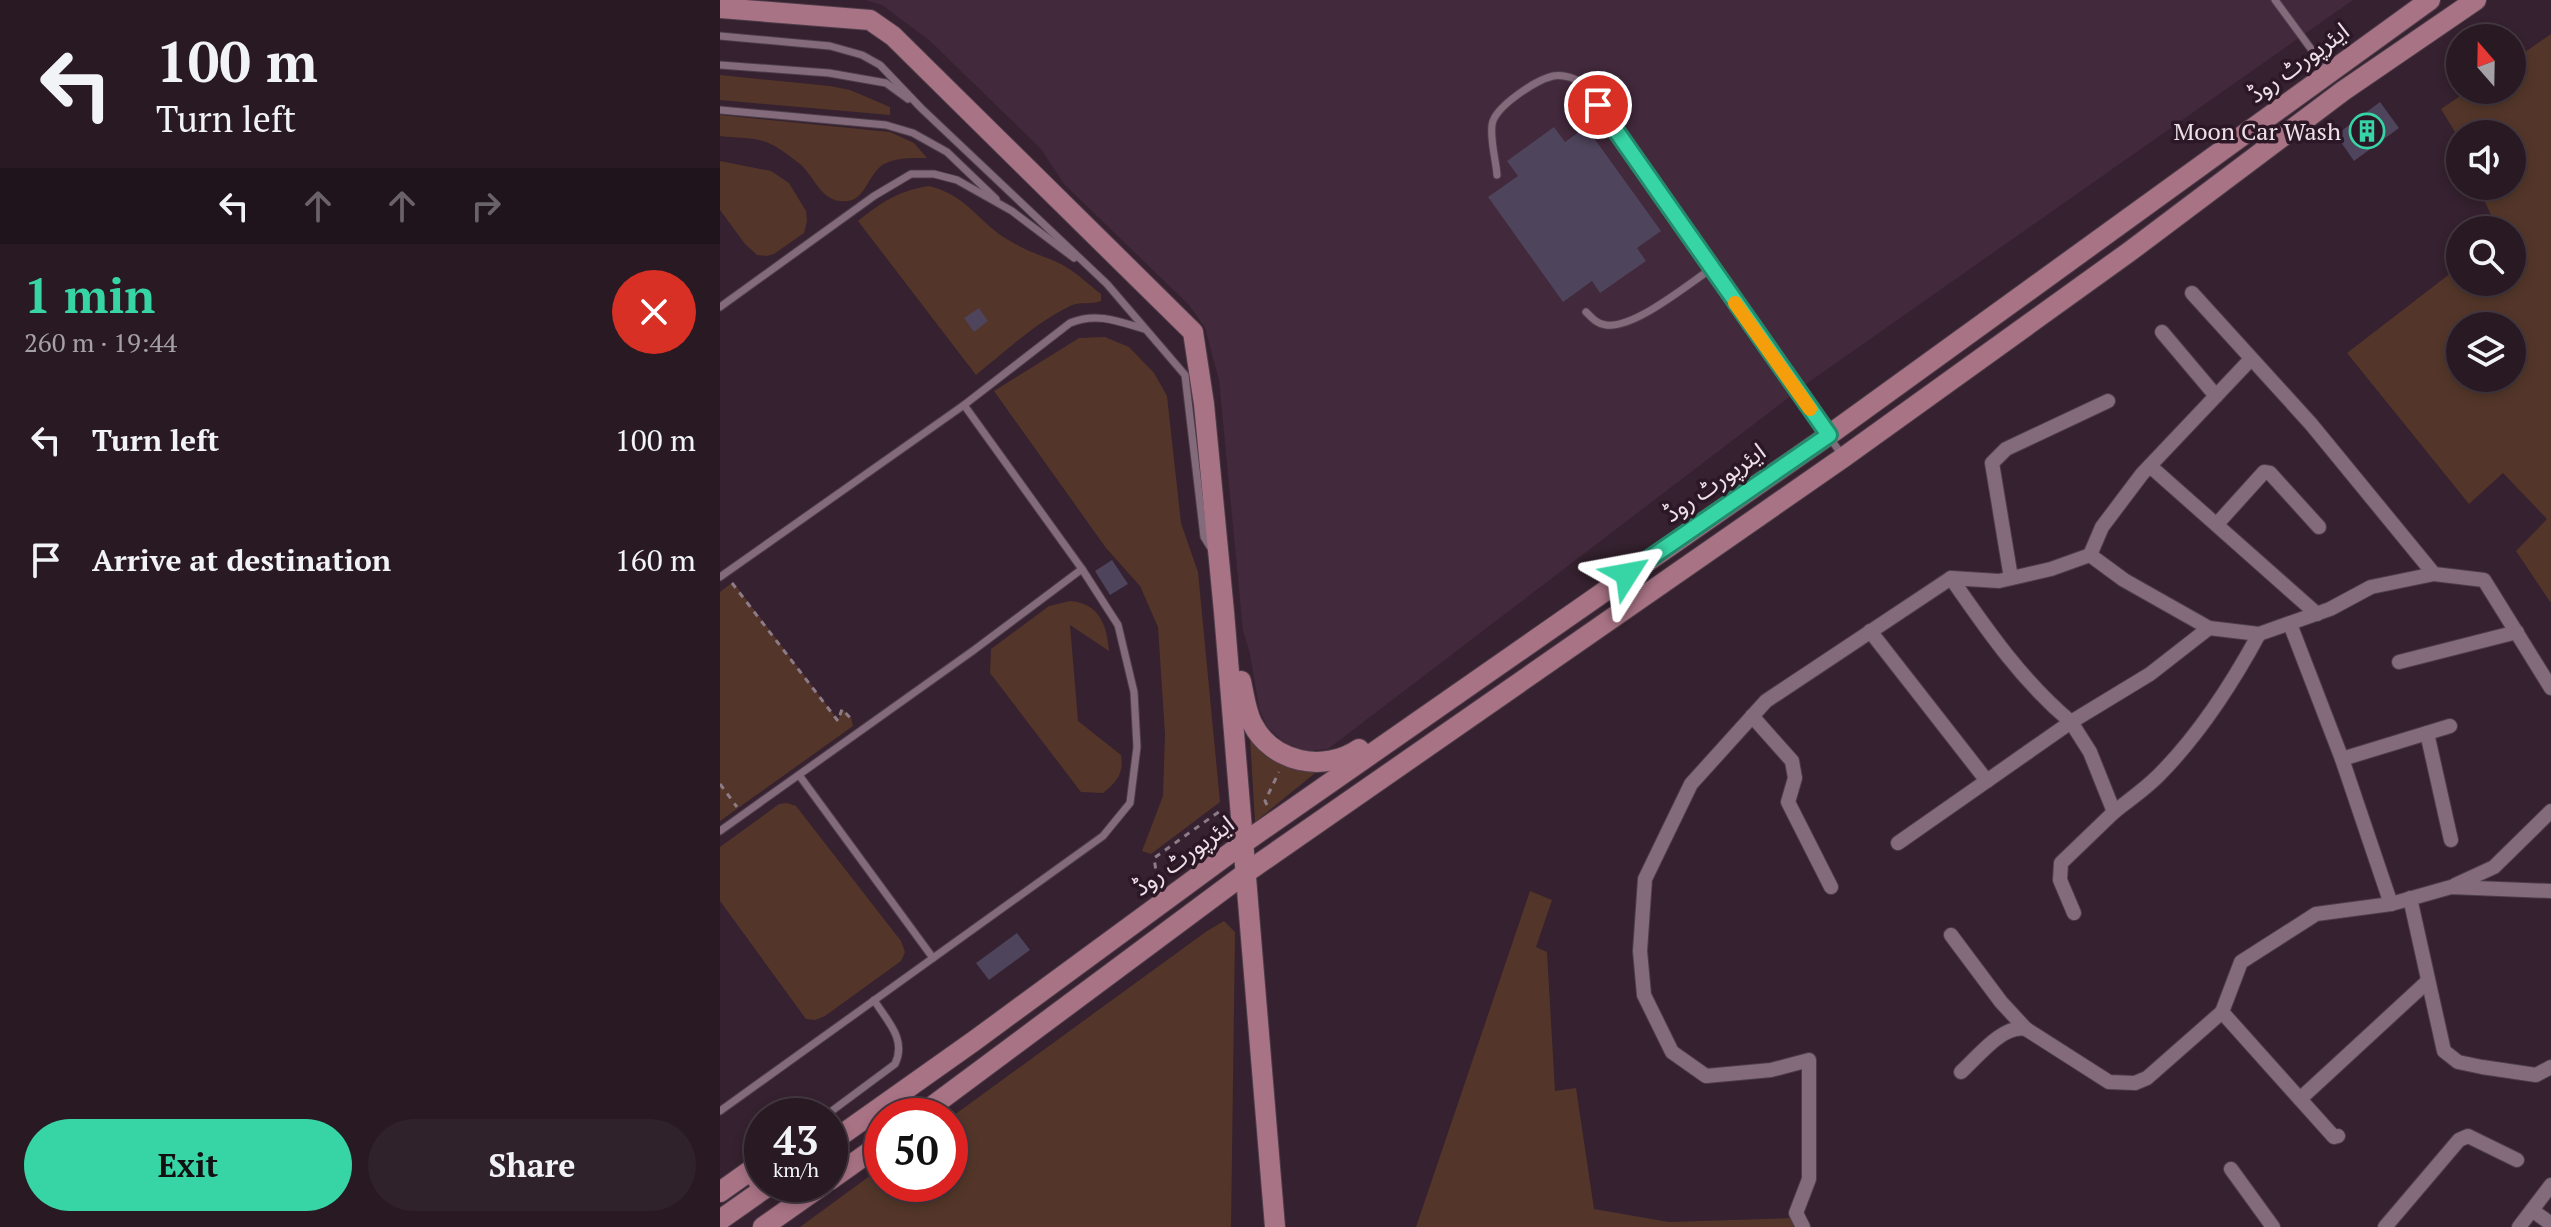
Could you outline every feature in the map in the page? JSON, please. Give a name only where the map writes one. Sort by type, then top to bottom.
[{"type":"main road","name":"ایئرپورٹ روڈ","points":[[848,1130],[1245,842],[1829,435],[2430,0]]},
{"type":"main road","name":"ایئرپورٹ روڈ","points":[[943,1098],[1247,872],[1844,457],[2129,252],[2343,91],[2476,0]]},
{"type":"main road","points":[[720,8],[870,20],[893,36],[1193,332],[1204,404],[1224,612],[1275,1227]]},
{"type":"main road","points":[[1224,612],[1252,723],[1270,745],[1287,756],[1320,763],[1340,760],[1384,731],[1424,717]]},
{"type":"main road","points":[[720,1192],[744,1175]]},
{"type":"main road","points":[[720,1220],[745,1202]]},
{"type":"main road","points":[[763,1227],[798,1202]]},
{"type":"street","points":[[2192,293],[2311,424],[2434,574]]},
{"type":"street","points":[[2162,332],[2216,396]]},
{"type":"street","points":[[1803,1227],[1796,1213],[1809,1179],[1809,1060],[1771,1070],[1706,1076],[1672,1052],[1644,995],[1640,951],[1645,879],[1691,784],[1766,701],[1951,578],[1999,581],[2051,569],[2090,555],[2102,527],[2150,466],[2251,359]]},
{"type":"street","points":[[2011,578],[1992,463],[2006,449],[2108,401]]},
{"type":"street","points":[[2150,466],[2317,614]]},
{"type":"street","points":[[2217,524],[2264,472],[2270,473],[2319,527]]},
{"type":"street","points":[[2090,555],[2124,580],[2209,628],[2259,634],[2317,614],[2371,587],[2434,574],[2484,580],[2551,688]]},
{"type":"street","points":[[1951,578],[1991,636],[2041,697],[2071,722],[2090,752],[2114,812]]},
{"type":"street","points":[[2290,624],[2342,759],[2391,904]]},
{"type":"street","points":[[1898,843],[2071,722],[2150,674],[2209,628]]},
{"type":"street","points":[[1870,631],[1987,781]]},
{"type":"street","points":[[2399,662],[2517,632]]},
{"type":"street","points":[[2074,913],[2060,880],[2061,863],[2174,758],[2245,660],[2259,634]]},
{"type":"street","points":[[1752,716],[1792,761],[1795,778],[1788,802],[1831,887]]},
{"type":"street","points":[[2342,759],[2450,726]]},
{"type":"street","points":[[2427,733],[2451,840]]},
{"type":"street","points":[[1951,935],[2001,1002],[2026,1029],[2109,1082],[2135,1083],[2147,1078],[2222,1012],[2241,962],[2316,914],[2391,904],[2451,887],[2494,867],[2551,811]]},
{"type":"street","points":[[2451,887],[2551,891]]},
{"type":"street","points":[[2410,898],[2444,1051],[2458,1062],[2536,1075],[2551,1067]]},
{"type":"street","points":[[2300,1099],[2428,981]]},
{"type":"street","points":[[2222,1012],[2334,1137],[2338,1136]]},
{"type":"street","points":[[1961,1072],[2004,1034],[2018,1027],[2026,1029]]},
{"type":"street","points":[[2385,1227],[2459,1140],[2468,1136],[2517,1160]]},
{"type":"street","points":[[2231,1169],[2273,1227]]},
{"type":"street","points":[[2519,1227],[2551,1185]]},
{"type":"street","points":[[2532,1210],[2551,1224]]},
{"type":"lane","points":[[2275,0],[2328,72]]},
{"type":"lane","points":[[720,36],[830,46],[862,55],[880,65],[921,108],[1107,284],[1185,375],[1204,537],[1219,564]]},
{"type":"lane","points":[[720,65],[829,73],[886,83],[921,108]]},
{"type":"lane","points":[[1497,175],[1492,126],[1496,112],[1533,86],[1554,76],[1570,76],[1583,83],[1844,457]]},
{"type":"lane","points":[[720,110],[886,125],[913,133],[947,152],[1006,207],[1107,284]]},
{"type":"lane","points":[[720,307],[874,196],[911,174],[934,174],[957,180],[1006,207]]},
{"type":"lane","points":[[1586,312],[1597,323],[1607,325],[1629,321],[1711,269]]},
{"type":"lane","points":[[720,577],[964,405],[1070,323],[1083,317],[1099,316],[1147,329]]},
{"type":"lane","points":[[720,1111],[1103,836],[1130,803],[1137,747],[1134,692],[1118,625],[1082,569],[964,405]]},
{"type":"lane","points":[[720,831],[1082,569]]},
{"type":"lane","points":[[799,775],[933,958]]},
{"type":"lane","points":[[848,1099],[895,1064],[901,1053],[900,1042],[874,1000]]},
{"type":"path","points":[[733,582],[838,721],[842,709],[851,717],[853,726]]},
{"type":"path","points":[[1258,802],[1265,801],[1280,770]]},
{"type":"path","points":[[720,784],[743,815]]},
{"type":"path","points":[[1163,883],[1156,871],[1154,858],[1220,811]]},
{"type":"shaded area","points":[[865,0],[2353,0],[1809,382],[1328,749],[1306,751],[1285,743],[1267,727],[1259,708],[1243,631],[1219,380],[1205,328],[1189,305],[1064,184],[1041,149],[930,41],[882,5]]},
{"type":"shaded area","points":[[2551,34],[2551,603],[2516,551],[2547,519],[2503,473],[2469,504],[2347,353],[2446,277],[2446,296],[2526,296],[2526,216],[2492,216],[2484,200],[2526,200],[2526,120],[2448,120],[2441,109],[2448,104],[2526,104],[2526,51]]},
{"type":"shaded area","points":[[720,75],[850,90],[890,107],[890,115],[720,100]]},
{"type":"shaded area","points":[[720,115],[890,132],[914,143],[927,158],[900,159],[884,164],[861,194],[849,201],[840,201],[822,192],[800,164],[773,145],[753,139],[720,136]]},
{"type":"shaded area","points":[[720,161],[771,171],[789,183],[806,211],[804,233],[774,254],[757,255],[720,210]]},
{"type":"shaded area","points":[[929,186],[954,196],[1010,241],[1072,271],[1101,294],[1101,301],[1074,305],[1057,313],[976,375],[858,221],[891,198]]},
{"type":"shaded area","points":[[1105,337],[1129,347],[1154,373],[1167,396],[1181,523],[1198,572],[1220,802],[1151,854],[1142,851],[1163,796],[1165,734],[1158,627],[1140,586],[1106,548],[994,391],[1079,338]]},
{"type":"shaded area","points":[[733,582],[838,720],[842,709],[851,717],[853,726],[720,821],[720,592]]},
{"type":"shaded area","points":[[1070,601],[1095,611],[1108,641],[1109,651],[1070,625],[1078,721],[1121,755],[1118,777],[1103,793],[1081,792],[990,673],[991,649],[1049,606]]},
{"type":"shaded area","points":[[1250,738],[1320,769],[1255,822]]},
{"type":"shaded area","points":[[779,804],[796,806],[901,941],[905,952],[901,961],[815,1020],[806,1019],[720,901],[720,847]]},
{"type":"shaded area","points":[[1530,891],[1552,900],[1536,947],[1547,952],[1555,1091],[1576,1088],[1594,1209],[1669,1222],[1793,1218],[1798,1227],[1416,1227]]},
{"type":"shaded area","points":[[1224,921],[1235,932],[1231,1227],[800,1227],[834,1202],[848,1202],[848,1192],[864,1180],[864,1202],[968,1202],[968,1105]]},
{"type":"building","name":"Moon Car Wash","points":[[2380,102],[2399,128],[2354,161],[2336,135]]},
{"type":"building","points":[[1554,127],[1565,142],[1586,127],[1661,231],[1637,248],[1646,261],[1600,293],[1592,281],[1563,302],[1488,197],[1518,176],[1507,161]]},
{"type":"building","points":[[979,308],[988,321],[974,332],[964,318]]},
{"type":"building","points":[[1112,560],[1128,584],[1110,595],[1095,571]]},
{"type":"building","points":[[1017,933],[1030,950],[989,980],[976,963]]},
{"type":"slow traffic","points":[[1735,303],[1810,409]]},
{"type":"place","name":"Moon Car Wash","points":[[2367,131]]},
{"type":"route","points":[[1598,105],[1829,435],[1627,574]]}]
